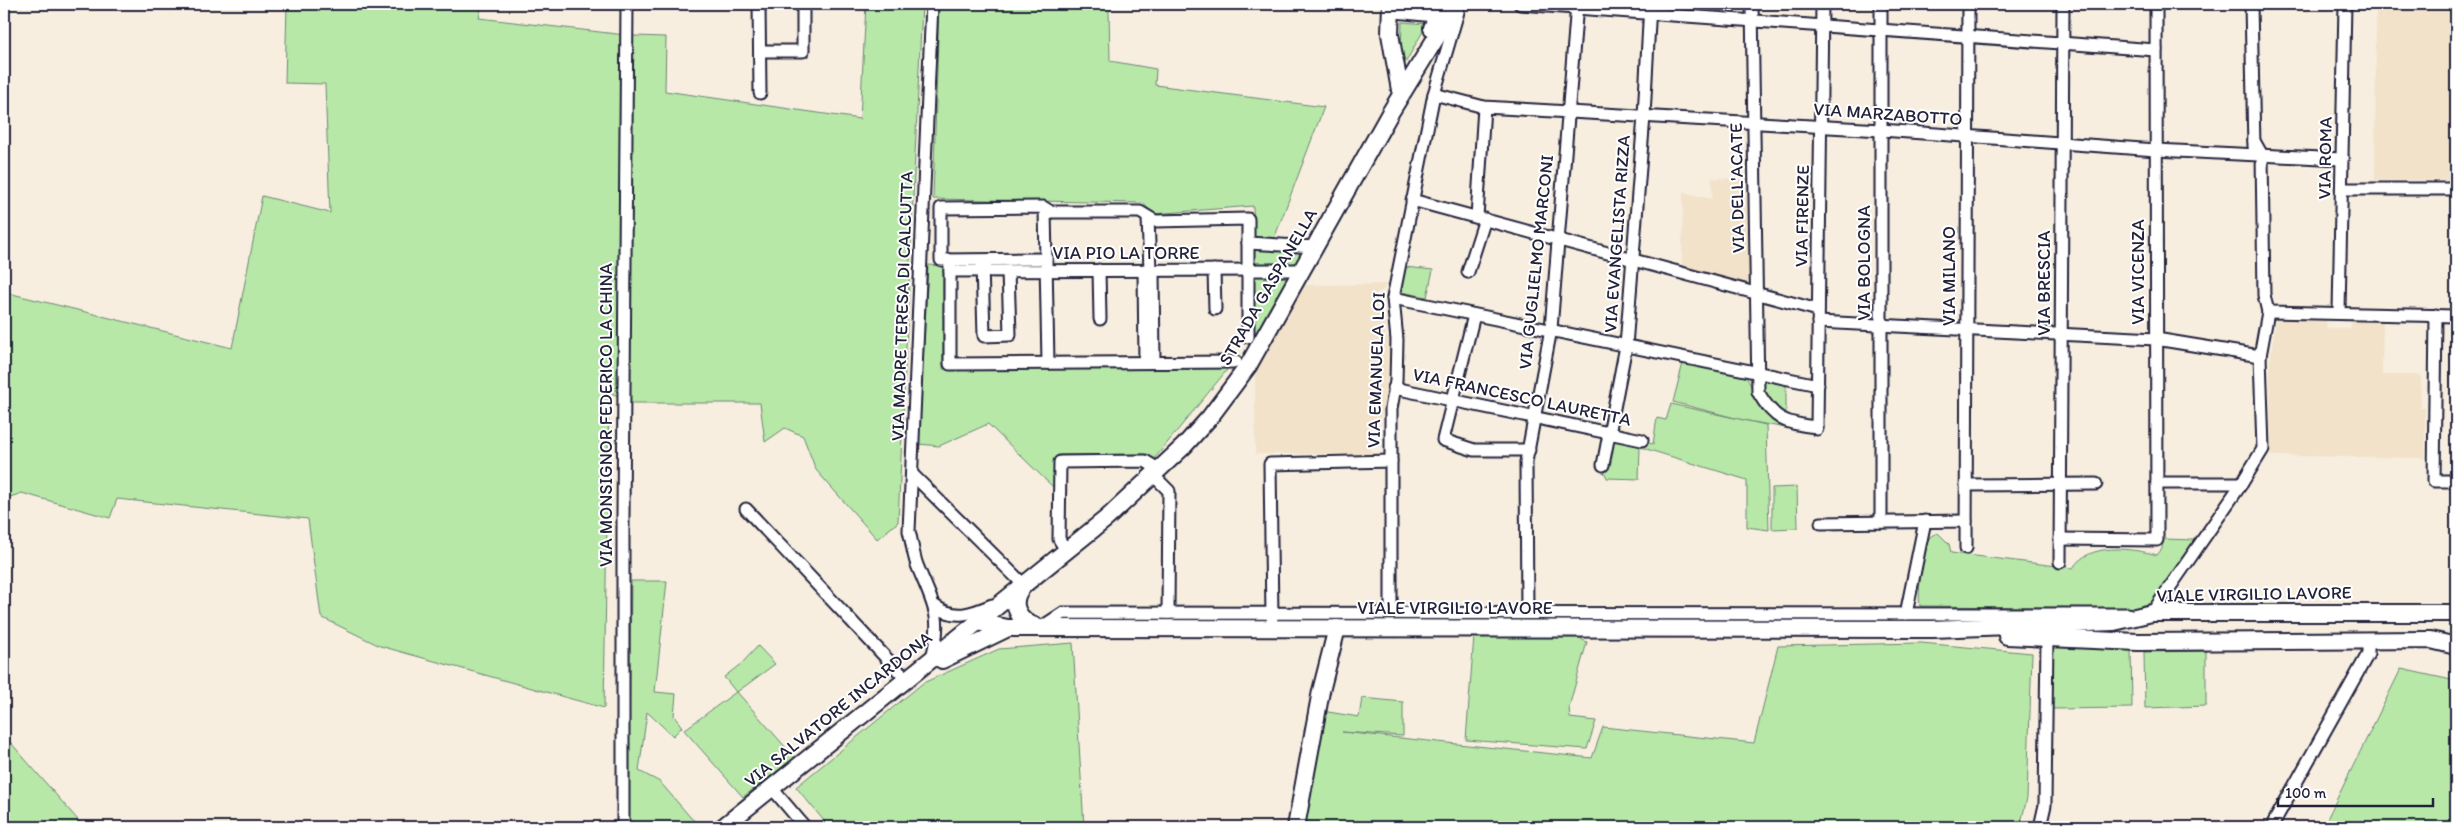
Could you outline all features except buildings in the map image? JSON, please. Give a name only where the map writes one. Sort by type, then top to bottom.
[{"type":"street","name":"VIA MONSIGNOR FEDERICO LA CHINA","points":[[623,827],[623,517],[628,4]]},
{"type":"street","points":[[759,4],[760,93]]},
{"type":"street","points":[[760,51],[804,51],[803,4]]},
{"type":"street","name":"VIA MADRE TERESA DI CALCUTTA","points":[[931,661],[937,629],[935,606],[917,563],[909,531],[932,4]]},
{"type":"street","points":[[1520,4],[1649,8],[1822,26],[2156,50]]},
{"type":"street","name":"VIA DELL'ACATE","points":[[1752,4],[1758,392],[1768,408],[1782,420],[1796,425],[1817,428]]},
{"type":"street","name":"VIA FIRENZE","points":[[1817,428],[1822,4]]},
{"type":"street","name":"VIA BOLOGNA","points":[[1881,4],[1881,522]]},
{"type":"street","name":"VIA MILANO","points":[[1966,548],[1968,4]]},
{"type":"street","name":"VIA BRESCIA","points":[[2060,562],[2063,4]]},
{"type":"street","name":"VIA VICENZA","points":[[2060,540],[2157,540],[2156,4]]},
{"type":"street","name":"VIA ROMA","points":[[2339,312],[2345,4]]},
{"type":"street","points":[[912,474],[1024,584],[1016,599],[1018,615],[1024,621],[1040,628],[1062,613],[1168,612],[1272,620],[1391,612],[1527,613],[1544,620],[1906,614],[2152,613],[2242,483],[2263,449],[2260,356],[2268,312],[2264,295],[2258,155],[2254,141],[2252,5]]},
{"type":"street","points":[[1400,90],[1390,34],[1391,6],[1451,6]]},
{"type":"street","name":"STRADA GASPANELLA","points":[[977,622],[1157,473],[1210,417],[1248,366],[1451,6]]},
{"type":"street","name":"STRADA GASPANELLA","points":[[1390,113],[1400,90],[1451,6]]},
{"type":"street","name":"VIA EMANUELA LOI","points":[[1391,612],[1391,409],[1398,340],[1393,298],[1451,6]]},
{"type":"street","name":"VIA GUGLIELMO MARCONI","points":[[1527,613],[1526,462],[1536,418],[1551,329],[1577,6]]},
{"type":"street","name":"VIA EVANGELISTA RIZZA","points":[[1603,465],[1626,346],[1644,116],[1649,8]]},
{"type":"street","points":[[1420,63],[1439,73]]},
{"type":"street","name":"VIA MARZABOTTO","points":[[1434,94],[1484,107],[1821,126],[2156,150],[2342,159]]},
{"type":"street","points":[[1468,272],[1481,218],[1484,107]]},
{"type":"street","points":[[2342,189],[2456,189]]},
{"type":"street","points":[[1412,200],[1634,258],[1756,294],[1818,316],[1881,324],[1966,330],[2156,339],[2260,356]]},
{"type":"street","points":[[1049,267],[950,265],[941,260],[941,208],[1042,208],[1051,212],[1140,212],[1155,221],[1248,219],[1248,337]]},
{"type":"street","points":[[1046,209],[1052,363]]},
{"type":"street","points":[[1148,218],[1150,362]]},
{"type":"street","points":[[1248,243],[1315,247]]},
{"type":"street","points":[[950,265],[950,364],[1236,362]]},
{"type":"street","points":[[982,265],[984,336],[1010,335],[1008,270]]},
{"type":"street","name":"VIA PIO LA TORRE","points":[[982,265],[1008,270],[1049,267],[1099,270],[1302,270]]},
{"type":"street","points":[[1099,270],[1100,319]]},
{"type":"street","points":[[1214,270],[1215,309]]},
{"type":"street","points":[[1393,298],[1818,385]]},
{"type":"street","points":[[2268,312],[2339,312],[2456,316]]},
{"type":"street","points":[[1474,315],[1443,440],[1474,450],[1529,450]]},
{"type":"street","points":[[2436,315],[2434,481],[2456,481]]},
{"type":"street","name":"VIA FRANCESCO LAURETTA","points":[[1394,388],[1642,440]]},
{"type":"street","points":[[1066,550],[1059,539],[1060,462],[1145,461],[1157,473],[1169,490],[1168,612]]},
{"type":"street","points":[[1272,620],[1270,464],[1391,461]]},
{"type":"street","points":[[2157,483],[2242,483]]},
{"type":"street","points":[[1966,485],[2096,484]]},
{"type":"street","points":[[746,510],[911,677],[1008,628]]},
{"type":"street","points":[[1906,614],[1925,521]]},
{"type":"street","points":[[1821,523],[1966,521]]},
{"type":"street","points":[[953,616],[974,613],[1007,598]]},
{"type":"street","points":[[935,606],[953,616],[977,622]]},
{"type":"street","name":"VIALE VIRGILIO LAVORE","points":[[1933,629],[2114,622],[2152,613],[2456,613]]},
{"type":"street","points":[[937,629],[942,636],[957,640],[960,631],[953,616]]},
{"type":"street","name":"VIALE VIRGILIO LAVORE","points":[[977,622],[1008,628],[1040,628],[1272,620],[1337,628],[1544,620],[1933,629],[2047,638],[2138,642],[2431,640],[2456,646]]},
{"type":"street","name":"VIA SALVATORE INCARDONA","points":[[723,827],[977,622]]},
{"type":"street","points":[[1296,827],[1321,691],[1337,628]]},
{"type":"street","points":[[2040,827],[2045,805],[2047,638]]},
{"type":"street","points":[[2274,822],[2368,654],[2368,640]]},
{"type":"street","points":[[771,787],[805,827]]},
{"type":"shaded area","points":[[2456,5],[2456,180],[2375,180],[2376,6]]},
{"type":"shaded area","points":[[1712,178],[1748,179],[1750,286],[1682,266],[1683,192],[1712,199]]},
{"type":"shaded area","points":[[1388,284],[1382,291],[1377,292],[1376,311],[1386,323],[1385,337],[1390,337],[1386,398],[1381,417],[1367,434],[1368,446],[1374,454],[1255,454],[1255,368],[1302,285]]},
{"type":"shaded area","points":[[2276,320],[2326,320],[2327,328],[2351,328],[2351,321],[2383,322],[2382,375],[2421,375],[2420,408],[2425,408],[2425,458],[2271,456],[2270,361]]},
{"type":"green space","points":[[287,4],[482,4],[479,18],[634,36],[666,37],[665,91],[860,119],[866,4],[922,4],[898,522],[877,539],[816,470],[803,436],[785,428],[765,442],[760,403],[633,403],[609,392],[604,708],[380,646],[321,617],[308,519],[117,499],[110,518],[22,493],[4,499],[4,292],[232,348],[262,196],[330,213],[325,84],[285,83]]},
{"type":"green space","points":[[939,4],[1115,4],[1109,11],[1110,61],[1156,69],[1155,85],[1324,107],[1274,239],[1254,237],[1253,206],[1153,214],[1143,203],[933,199]]},
{"type":"green space","points":[[1402,22],[1427,24],[1403,67],[1401,53]]},
{"type":"green space","points":[[1250,245],[1312,248],[1249,357]]},
{"type":"green space","points":[[928,265],[943,266],[943,369],[1231,365],[1154,459],[1144,454],[1058,455],[1054,488],[988,424],[939,446],[919,444]]},
{"type":"green space","points":[[1405,267],[1433,270],[1427,297],[1401,292]]},
{"type":"green space","points":[[1683,363],[1745,376],[1762,408],[1770,416],[1791,429],[1743,420],[1673,402]]},
{"type":"green space","points":[[1764,378],[1786,385],[1786,414],[1775,411],[1760,385]]},
{"type":"green space","points":[[1671,404],[1766,425],[1769,530],[1747,527],[1747,480],[1640,447],[1639,479],[1607,478],[1603,469],[1611,435],[1653,444],[1657,418],[1666,420]]},
{"type":"green space","points":[[1797,487],[1798,528],[1772,529],[1772,488]]},
{"type":"green space","points":[[1938,533],[1949,544],[1951,553],[2073,568],[2089,554],[2100,551],[2123,549],[2157,555],[2162,549],[2163,539],[2196,540],[2150,606],[2142,608],[1920,606],[1920,581],[1925,549],[1930,537]]},
{"type":"green space","points":[[631,581],[667,581],[655,692],[676,694],[674,716],[682,727],[673,736],[647,712],[639,771],[660,782],[691,818],[702,827],[628,827]]},
{"type":"green space","points":[[1581,635],[1581,639],[1587,642],[1569,707],[1570,718],[1596,721],[1587,749],[1466,740],[1474,636]]},
{"type":"green space","points":[[1073,643],[1084,827],[829,827],[796,787],[923,683],[999,649]]},
{"type":"green space","points":[[1921,643],[2032,653],[2027,798],[2020,827],[1302,827],[1322,711],[1359,717],[1362,698],[1403,702],[1403,736],[1342,732],[1592,758],[1603,727],[1754,743],[1778,646]]},
{"type":"green space","points":[[758,646],[775,664],[737,692],[795,758],[743,797],[684,730],[736,692],[724,677],[742,663]]},
{"type":"green space","points":[[2055,646],[2131,648],[2132,708],[2052,709],[2052,651]]},
{"type":"green space","points":[[2206,651],[2206,706],[2145,708],[2144,652]]},
{"type":"green space","points":[[2401,669],[2456,681],[2456,827],[2323,827]]},
{"type":"green space","points":[[4,735],[84,827],[4,827]]}]
